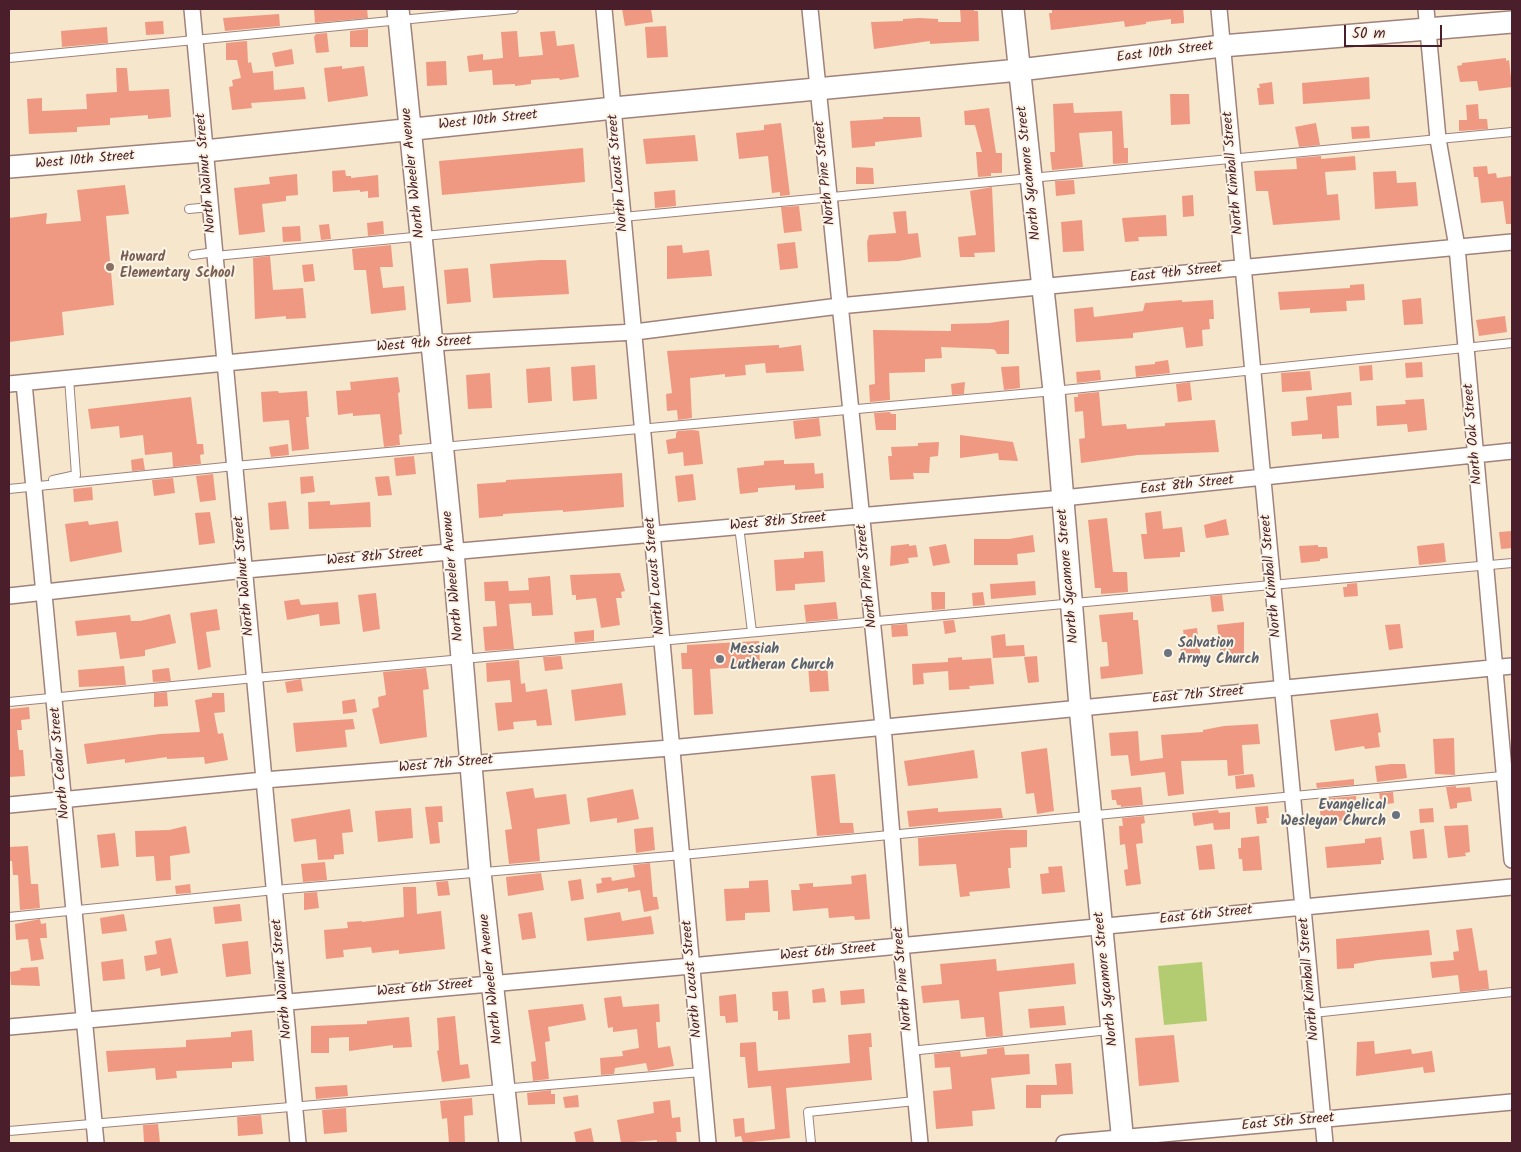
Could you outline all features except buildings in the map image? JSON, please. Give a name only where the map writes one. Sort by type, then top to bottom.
[{"type":"street","name":"North Walnut Street","points":[[192,9],[298,1143]]},
{"type":"street","name":"North Locust Street","points":[[604,9],[644,428],[670,748],[682,855],[708,1143]]},
{"type":"street","name":"North Pine Street","points":[[810,9],[839,306],[873,621],[910,1051],[920,1143]]},
{"type":"street","name":"North Sycamore Street","points":[[1013,9],[1054,391],[1090,816],[1123,1141]]},
{"type":"street","name":"North Kimball Street","points":[[1219,9],[1325,1143]]},
{"type":"street","name":"North Oak Street","points":[[1426,9],[1438,139],[1458,247],[1495,668],[1508,775],[1512,860]]},
{"type":"street","name":"North Wheeler Avenue","points":[[398,14],[452,551],[480,872],[510,1143]]},
{"type":"street","name":"East 10th Street","points":[[817,89],[1019,70],[1222,46],[1512,22]]},
{"type":"street","name":"West 10th Street","points":[[9,167],[205,151],[614,108],[817,89]]},
{"type":"street","name":"East 9th Street","points":[[839,306],[1512,242]]},
{"type":"street","name":"West 9th Street","points":[[16,384],[432,343],[635,332],[839,306]]},
{"type":"street","name":"North Cedar Street","points":[[16,384],[34,485],[96,1143]]},
{"type":"street","name":"East 8th Street","points":[[861,516],[1063,498],[1512,451]]},
{"type":"street","name":"West 8th Street","points":[[9,596],[245,570],[861,516]]},
{"type":"street","name":"East 7th Street","points":[[883,726],[1512,666]]},
{"type":"street","name":"West 7th Street","points":[[9,805],[264,780],[670,748],[883,726]]},
{"type":"street","name":"East 6th Street","points":[[901,946],[1512,887]]},
{"type":"street","name":"West 6th Street","points":[[9,1027],[901,946]]},
{"type":"street","name":"East 5th Street","points":[[1064,1143],[1123,1141],[1512,1102]]},
{"type":"lane","points":[[9,58],[195,40],[398,14],[514,9]]},
{"type":"lane","points":[[193,255],[623,219],[828,197],[1512,132]]},
{"type":"lane","points":[[190,209],[211,207]]},
{"type":"lane","points":[[34,485],[1054,391],[1512,343]]},
{"type":"lane","points":[[9,490],[76,475],[69,378]]},
{"type":"lane","points":[[739,526],[752,632]]},
{"type":"lane","points":[[9,702],[1512,563]]},
{"type":"lane","points":[[9,917],[274,890],[682,855],[1508,775]]},
{"type":"lane","points":[[1313,1013],[1512,992]]},
{"type":"lane","points":[[910,1051],[1112,1029]]},
{"type":"lane","points":[[9,1131],[701,1072]]},
{"type":"lane","points":[[811,1143],[808,1112],[915,1101]]},
{"type":"green space","points":[[1202,962],[1207,1021],[1164,1025],[1158,966]]},
{"type":"place","name":"Howard Elementary School","points":[[110,267]]},
{"type":"place","name":"Salvation Army Church","points":[[1168,653]]},
{"type":"place","name":"Messiah Lutheran Church","points":[[720,659]]},
{"type":"place","name":"Evangelical Wesleyan Church","points":[[1396,815]]}]
